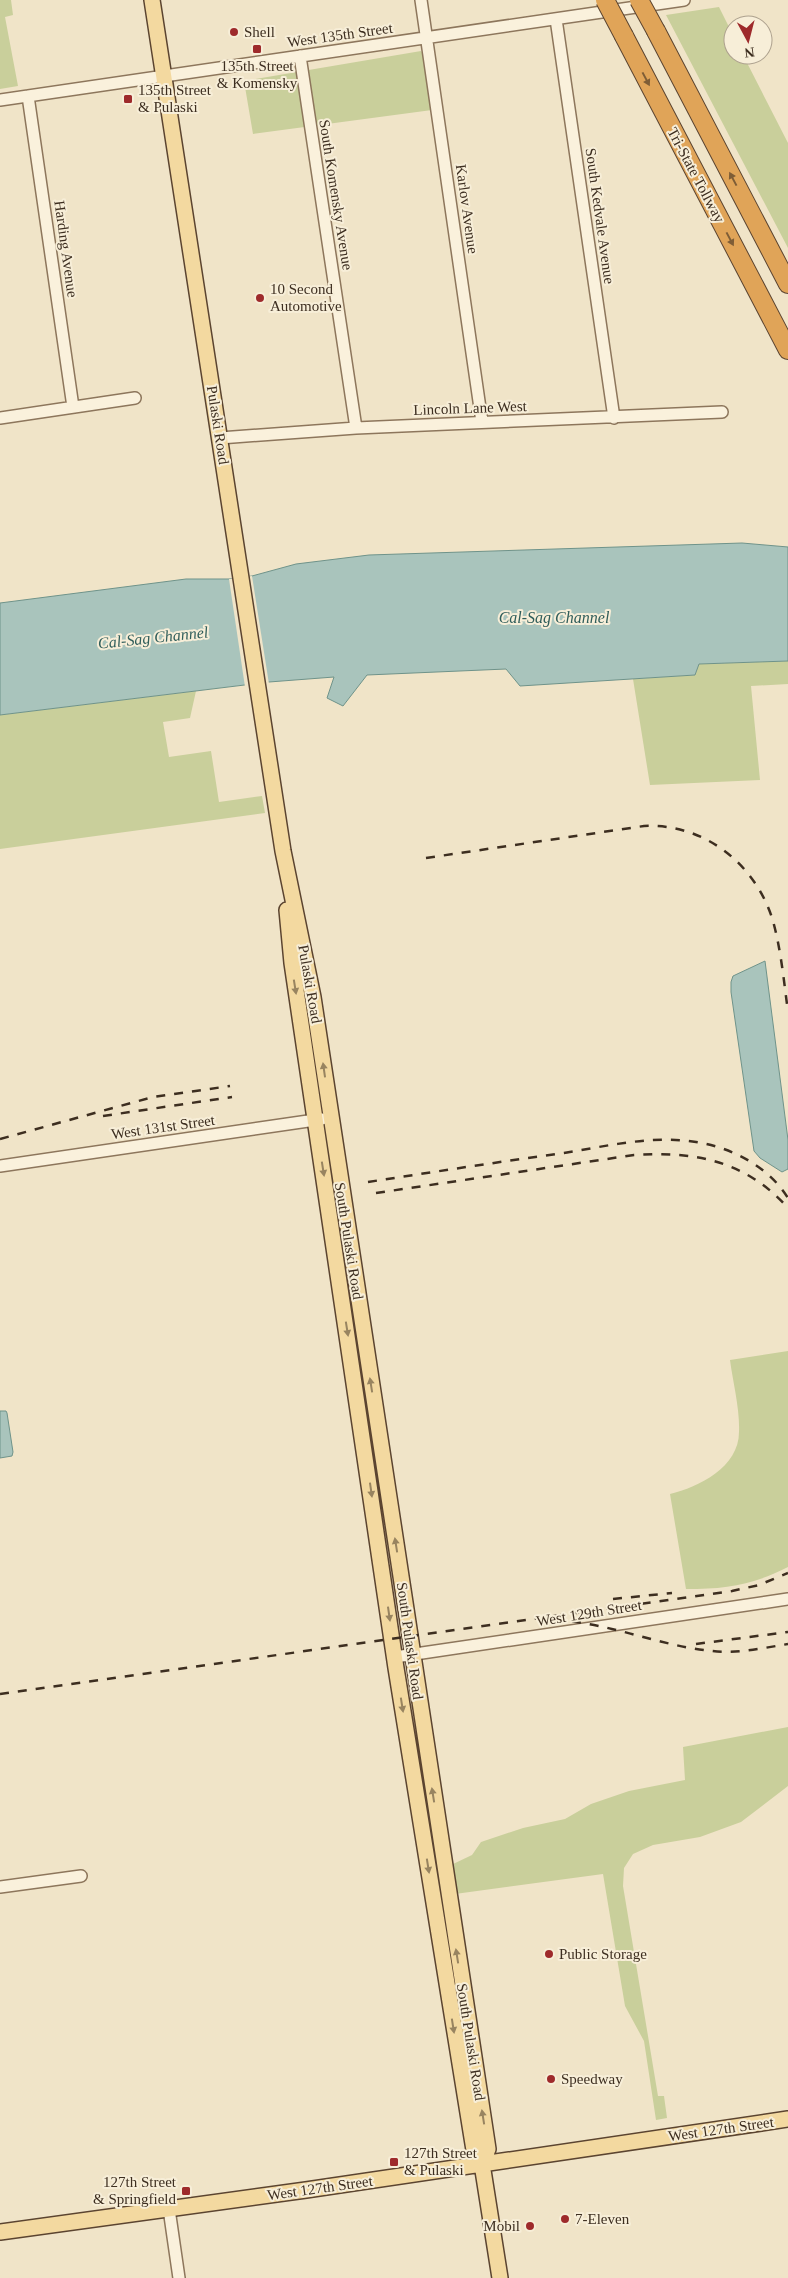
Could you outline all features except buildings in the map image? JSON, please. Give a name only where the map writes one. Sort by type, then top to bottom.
[{"type":"highway","name":"Tri-State Tollway","points":[[605,0],[788,350]]},
{"type":"highway","name":"Tri-State Tollway","points":[[640,0],[788,284]]},
{"type":"main road","name":"Pulaski Road","points":[[152,0],[242,577],[282,851],[292,963],[315,1120]]},
{"type":"main road","name":"Pulaski Road","points":[[282,851],[307,962],[331,1118]]},
{"type":"main road","name":"South Pulaski Road","points":[[331,1118],[488,2149],[482,2164]]},
{"type":"main road","name":"South Pulaski Road","points":[[315,1120],[395,1657],[474,2150],[482,2164],[500,2278]]},
{"type":"main road","name":"West 127th Street","points":[[0,2232],[788,2120]]},
{"type":"street","name":"Karlov Avenue","points":[[421,0],[482,422]]},
{"type":"street","name":"West 135th Street","points":[[0,100],[684,0]]},
{"type":"street","name":"South Kedvale Avenue","points":[[556,19],[614,418]]},
{"type":"street","name":"South Komensky Avenue","points":[[300,56],[356,428]]},
{"type":"street","name":"Harding Avenue","points":[[28,96],[73,407]]},
{"type":"street","points":[[0,418],[135,398]]},
{"type":"street","name":"Lincoln Lane West","points":[[220,438],[356,428],[722,412]]},
{"type":"street","name":"West 131st Street","points":[[0,1166],[331,1118]]},
{"type":"street","name":"West 129th Street","points":[[395,1657],[788,1599]]},
{"type":"street","points":[[0,1887],[81,1876]]},
{"type":"street","points":[[169,2209],[179,2278]]},
{"type":"green space","points":[[0,0],[11,0],[13,15],[5,17],[18,86],[0,89]]},
{"type":"green space","points":[[719,7],[723,15],[723,65],[748,65],[788,143],[788,248],[666,15]]},
{"type":"green space","points":[[421,51],[426,59],[432,110],[253,134],[244,81]]},
{"type":"green space","points":[[788,661],[788,684],[751,686],[760,780],[650,785],[633,679],[695,675],[699,664]]},
{"type":"green space","points":[[196,691],[190,718],[163,722],[169,757],[211,751],[219,802],[262,796],[265,813],[0,849],[0,715]]},
{"type":"green space","points":[[788,1351],[788,1567],[763,1578],[739,1585],[686,1589],[670,1494],[705,1481],[715,1474],[725,1465],[737,1444],[739,1423],[730,1360]]},
{"type":"green space","points":[[788,1727],[788,1786],[741,1822],[700,1837],[653,1845],[633,1854],[624,1868],[623,1886],[658,2096],[664,2096],[667,2118],[656,2120],[644,2041],[625,2006],[603,1874],[455,1894],[451,1865],[472,1855],[481,1842],[523,1828],[565,1819],[591,1804],[629,1791],[685,1780],[683,1747]]},
{"type":"water","name":"Cal-Sag Channel","points":[[742,543],[788,547],[788,661],[699,664],[695,675],[520,686],[506,669],[367,675],[343,706],[327,698],[334,677],[269,682],[0,715],[0,603],[186,579],[229,579],[252,576],[296,564],[369,555]]},
{"type":"water","points":[[765,961],[788,1140],[788,1169],[782,1172],[760,1158],[754,1151],[731,992],[733,976]]},
{"type":"water","points":[[0,1411],[6,1411],[7,1413],[13,1452],[12,1456],[0,1458]]},
{"type":"pier","points":[[252,576],[269,684],[245,687],[229,579]]},
{"type":"railway","points":[[426,858],[644,826],[666,827],[687,832],[707,840],[725,851],[741,865],[765,900],[773,921],[778,943],[788,1012]]},
{"type":"railway","points":[[0,1139],[153,1097],[230,1086]]},
{"type":"railway","points":[[103,1116],[232,1097]]},
{"type":"railway","points":[[368,1182],[630,1142],[679,1140],[722,1148],[748,1160],[771,1177],[788,1198]]},
{"type":"railway","points":[[376,1193],[634,1155],[656,1154],[698,1157],[736,1169],[754,1179],[788,1208]]},
{"type":"railway","points":[[0,1694],[732,1591],[759,1585],[788,1573]]},
{"type":"railway","points":[[613,1599],[672,1593]]},
{"type":"railway","points":[[554,1620],[594,1625],[673,1644],[721,1652],[760,1649],[788,1644]]},
{"type":"railway","points":[[696,1644],[788,1632]]},
{"type":"place","name":"Shell","points":[[234,32]]},
{"type":"place","name":"135th Street & Komensky","points":[[257,49]]},
{"type":"place","name":"135th Street & Pulaski","points":[[128,99]]},
{"type":"place","name":"10 Second Automotive","points":[[260,298]]},
{"type":"place","name":"Public Storage","points":[[549,1954]]},
{"type":"place","name":"Speedway","points":[[551,2079]]},
{"type":"place","name":"127th Street & Pulaski","points":[[394,2162]]},
{"type":"place","name":"127th Street & Springfield","points":[[186,2191]]},
{"type":"place","name":"7-Eleven","points":[[565,2219]]},
{"type":"place","name":"Mobil","points":[[530,2226]]}]
